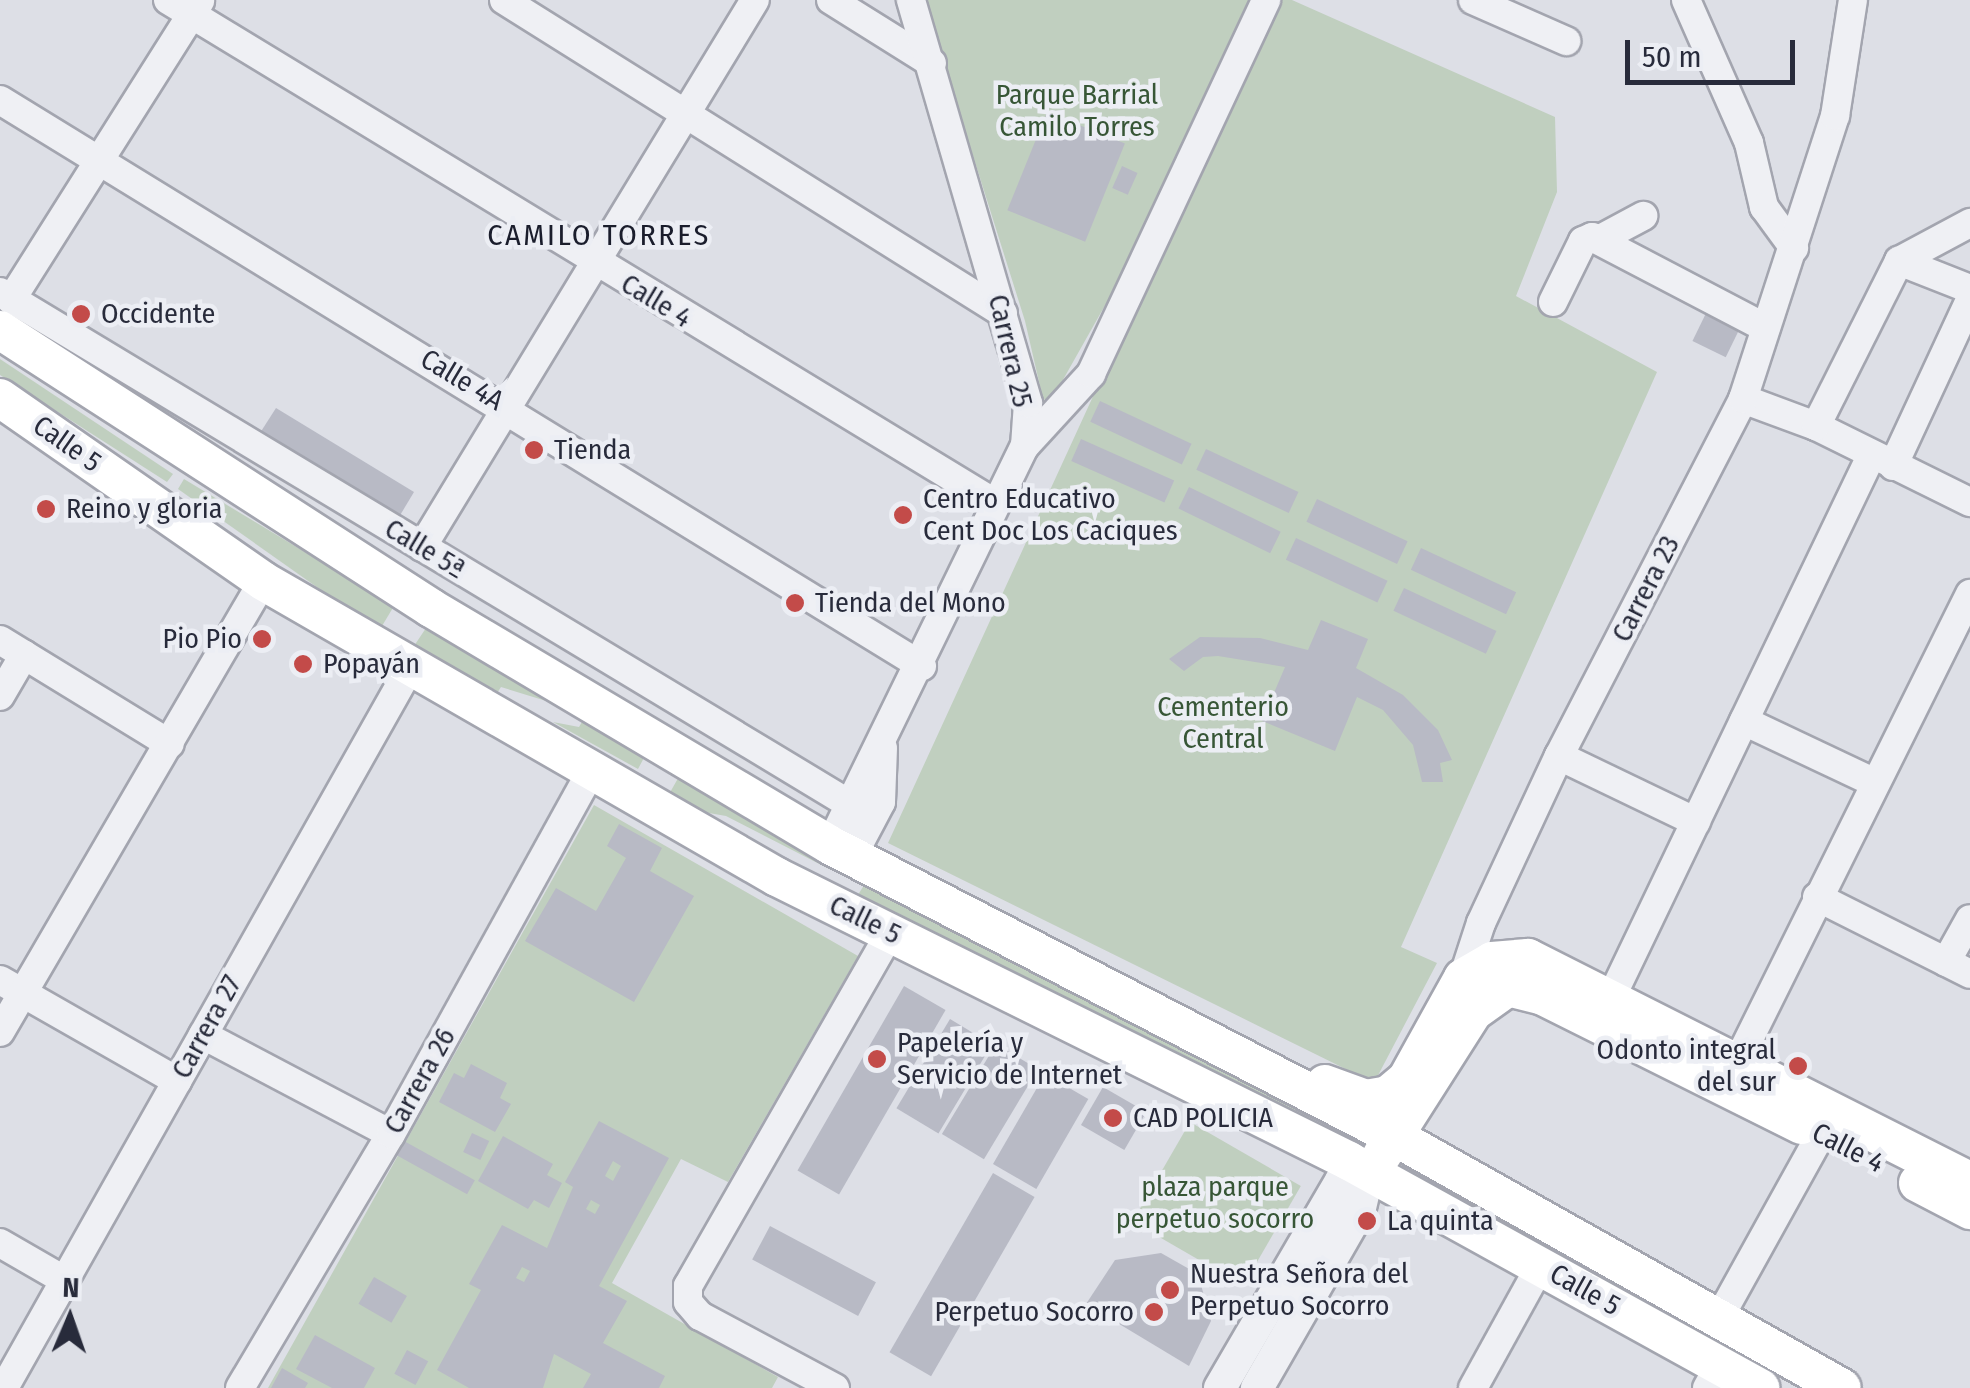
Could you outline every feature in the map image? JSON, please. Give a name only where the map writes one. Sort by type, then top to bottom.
[{"type":"main road","name":"Calle 5","points":[[4,308],[431,608],[650,740],[841,851],[1397,1138],[1842,1388]]},
{"type":"main road","name":"Calle 5","points":[[0,398],[263,580],[777,876],[1368,1172],[1541,1266],[1714,1376],[1761,1388]]},
{"type":"main road","points":[[403,661],[400,622],[431,608]]},
{"type":"main road","points":[[608,779],[650,772],[650,740]]},
{"type":"main road","points":[[777,876],[834,889],[848,880],[841,851]]},
{"type":"main road","points":[[1368,1172],[1397,1138],[1484,998],[1518,972],[1492,960],[1463,978]]},
{"type":"main road","name":"Calle 4","points":[[1518,972],[1611,998],[1959,1176]]},
{"type":"main road","name":"Calle 4","points":[[1518,972],[1543,996],[1970,1210]]},
{"type":"main road","name":"Carrera 23","points":[[1366,1099],[1388,1095],[1407,1079],[1463,978]]},
{"type":"main road","name":"Calle 5","points":[[1255,1067],[1304,1075],[1366,1099]]},
{"type":"main road","points":[[1884,1166],[1959,1176]]},
{"type":"street","points":[[504,0],[1003,313]]},
{"type":"street","points":[[422,548],[755,0]]},
{"type":"street","points":[[830,0],[932,63]]},
{"type":"street","name":"Carrera 25","points":[[841,851],[851,805],[922,666],[993,502],[1025,446],[1028,403],[911,0]]},
{"type":"street","points":[[1025,446],[1091,374],[1266,0]]},
{"type":"street","points":[[1473,0],[1566,41]]},
{"type":"street","points":[[1686,0],[1749,143],[1764,207],[1794,248]]},
{"type":"street","name":"Carrera 23","points":[[1463,978],[1481,923],[1559,756],[1743,399],[1835,116],[1853,0]]},
{"type":"street","points":[[4,308],[100,164],[187,5]]},
{"type":"street","name":"Calle 4","points":[[187,5],[594,264],[993,502]]},
{"type":"street","name":"Calle 4A","points":[[0,100],[507,407],[922,666]]},
{"type":"street","points":[[1553,302],[1583,241],[1602,238],[1643,216]]},
{"type":"street","points":[[1816,426],[1899,261],[1959,227]]},
{"type":"street","points":[[1602,238],[1766,328]]},
{"type":"street","points":[[1899,261],[1970,290]]},
{"type":"street","points":[[1611,998],[1744,721],[1970,300]]},
{"type":"street","name":"Calle 5ª","points":[[4,308],[422,548],[851,805]]},
{"type":"street","points":[[1743,399],[1816,426],[1970,502]]},
{"type":"street","points":[[0,1032],[11,986],[170,744],[263,580]]},
{"type":"street","points":[[1737,1063],[1816,896],[1970,594]]},
{"type":"street","points":[[0,696],[12,648],[170,744]]},
{"type":"street","name":"Carrera 27","points":[[4,1388],[203,1034],[403,661]]},
{"type":"street","points":[[1744,721],[1875,783]]},
{"type":"street","name":"Carrera 25","points":[[841,851],[881,802],[882,742]]},
{"type":"street","points":[[1559,756],[1696,822]]},
{"type":"street","name":"Carrera 26","points":[[240,1388],[608,779]]},
{"type":"street","points":[[1816,896],[1958,968],[1970,919]]},
{"type":"street","points":[[1481,923],[1518,972]]},
{"type":"street","points":[[834,1388],[790,1377],[700,1316],[688,1302],[688,1286],[890,933]]},
{"type":"street","points":[[11,986],[177,1081]]},
{"type":"street","points":[[203,1034],[391,1134]]},
{"type":"street","points":[[1718,1320],[1820,1134]]},
{"type":"street","points":[[1220,1388],[1341,1181],[1368,1172]]},
{"type":"street","points":[[1257,1388],[1360,1209],[1368,1172]]},
{"type":"street","points":[[0,1243],[64,1280]]},
{"type":"street","points":[[1473,1388],[1541,1266]]},
{"type":"green space","name":"Parque Barrial Camilo Torres","points":[[924,0],[1253,0],[1121,277],[1051,401],[1043,399],[1025,321]]},
{"type":"green space","name":"Cementerio Central","points":[[1275,0],[1292,0],[1555,117],[1557,192],[1516,296],[1657,372],[1401,947],[1437,963],[1374,1083],[888,843]]},
{"type":"green space","points":[[0,359],[173,474],[167,482],[0,375]]},
{"type":"green space","points":[[184,479],[394,606],[379,631],[178,489]]},
{"type":"green space","points":[[426,628],[569,708],[501,687],[494,698],[412,649]]},
{"type":"green space","points":[[586,715],[646,754],[638,769],[553,722],[579,727]]},
{"type":"green space","points":[[681,773],[831,870],[726,816],[686,809],[668,796]]},
{"type":"green space","points":[[594,805],[858,956],[728,1182],[681,1159],[612,1283],[778,1377],[772,1388],[268,1388]]},
{"type":"green space","points":[[866,882],[1312,1109],[1308,1118],[856,898]]},
{"type":"green space","name":"plaza parque perpetuo socorro","points":[[1190,1122],[1301,1186],[1243,1286],[1132,1222]]},
{"type":"green space","points":[[1466,1188],[1819,1388],[1801,1388],[1457,1199]]},
{"type":"building","points":[[1047,112],[1125,143],[1085,242],[1007,210]]},
{"type":"building","points":[[1122,166],[1138,173],[1128,195],[1112,188]]},
{"type":"building","points":[[1710,305],[1743,321],[1726,357],[1692,341]]},
{"type":"building","points":[[1100,401],[1192,444],[1182,465],[1090,422]]},
{"type":"building","points":[[276,408],[414,492],[396,522],[260,433]]},
{"type":"building","points":[[1081,439],[1174,480],[1164,502],[1071,461]]},
{"type":"building","points":[[1206,449],[1298,492],[1289,513],[1196,470]]},
{"type":"building","points":[[1189,487],[1281,532],[1270,553],[1178,509]]},
{"type":"building","points":[[1317,499],[1408,541],[1397,564],[1306,522]]},
{"type":"building","points":[[1296,538],[1388,581],[1377,602],[1286,560]]},
{"type":"building","points":[[1421,548],[1516,592],[1506,614],[1411,570]]},
{"type":"building","points":[[1404,588],[1496,631],[1486,654],[1393,611]]},
{"type":"building","points":[[1321,620],[1368,639],[1356,668],[1403,695],[1438,730],[1452,760],[1440,763],[1443,782],[1422,782],[1413,745],[1383,710],[1357,697],[1335,751],[1262,721],[1285,667],[1218,656],[1203,657],[1184,671],[1169,659],[1200,637],[1260,638],[1308,650]]},
{"type":"building","points":[[619,824],[662,848],[650,871],[694,896],[634,1002],[525,941],[556,888],[596,911],[626,858],[607,846]]},
{"type":"building","points":[[904,986],[946,1010],[839,1194],[798,1170]]},
{"type":"building","points":[[950,1019],[992,1044],[938,1133],[896,1108]]},
{"type":"building","points":[[996,1044],[1038,1069],[984,1159],[942,1134]]},
{"type":"building","points":[[471,1064],[507,1083],[500,1098],[511,1104],[495,1132],[439,1102],[454,1073],[464,1078]]},
{"type":"building","points":[[1045,1074],[1088,1099],[1036,1189],[993,1164]]},
{"type":"building","name":"CAD POLICIA","points":[[1103,1087],[1146,1112],[1124,1150],[1081,1125]]},
{"type":"building","points":[[599,1121],[669,1158],[599,1286],[627,1301],[603,1343],[665,1376],[659,1388],[583,1388],[591,1374],[554,1354],[543,1388],[469,1388],[437,1370],[481,1290],[469,1284],[502,1225],[547,1248],[573,1187],[565,1182]],"holes":[[[613,1161],[621,1166],[613,1181],[605,1176]],[[591,1200],[600,1205],[595,1214],[586,1209]],[[522,1267],[530,1271],[524,1282],[516,1278]]]},
{"type":"building","points":[[472,1133],[489,1141],[480,1160],[463,1152]]},
{"type":"building","points":[[503,1136],[553,1164],[547,1175],[562,1183],[549,1208],[534,1200],[528,1209],[478,1181]]},
{"type":"building","points":[[404,1141],[475,1180],[467,1194],[396,1155]]},
{"type":"building","points":[[993,1173],[1035,1197],[931,1376],[890,1352]]},
{"type":"building","points":[[770,1226],[876,1282],[858,1316],[752,1260]]},
{"type":"building","name":"Perpetuo Socorro","points":[[1161,1253],[1198,1274],[1211,1321],[1189,1366],[1086,1304],[1115,1260]]},
{"type":"building","points":[[374,1277],[407,1296],[391,1323],[358,1304]]},
{"type":"building","points":[[315,1335],[375,1368],[364,1388],[332,1388],[296,1369]]},
{"type":"building","points":[[407,1350],[428,1361],[416,1385],[394,1374]]},
{"type":"building","points":[[282,1368],[308,1383],[305,1388],[271,1388]]},
{"type":"place","name":"Occidente","points":[[81,314]]},
{"type":"place","name":"Tienda","points":[[534,450]]},
{"type":"place","name":"Reino y gloria","points":[[46,509]]},
{"type":"place","name":"Centro Educativo Cent Doc Los Caciques","points":[[903,515]]},
{"type":"place","name":"Tienda del Mono","points":[[795,603]]},
{"type":"place","name":"Pio Pio","points":[[262,639]]},
{"type":"place","name":"Popayán","points":[[303,664]]},
{"type":"place","name":"Papelería y Servicio de Internet","points":[[877,1059]]},
{"type":"place","name":"Odonto integral del sur","points":[[1798,1066]]},
{"type":"place","name":"CAD POLICIA","points":[[1113,1118]]},
{"type":"place","name":"La quinta","points":[[1367,1221]]},
{"type":"place","name":"Nuestra Señora del Perpetuo Socorro","points":[[1170,1290]]},
{"type":"place","name":"Perpetuo Socorro","points":[[1154,1312]]},
{"type":"district","name":"CAMILO TORRES","points":[[599,235]]}]
